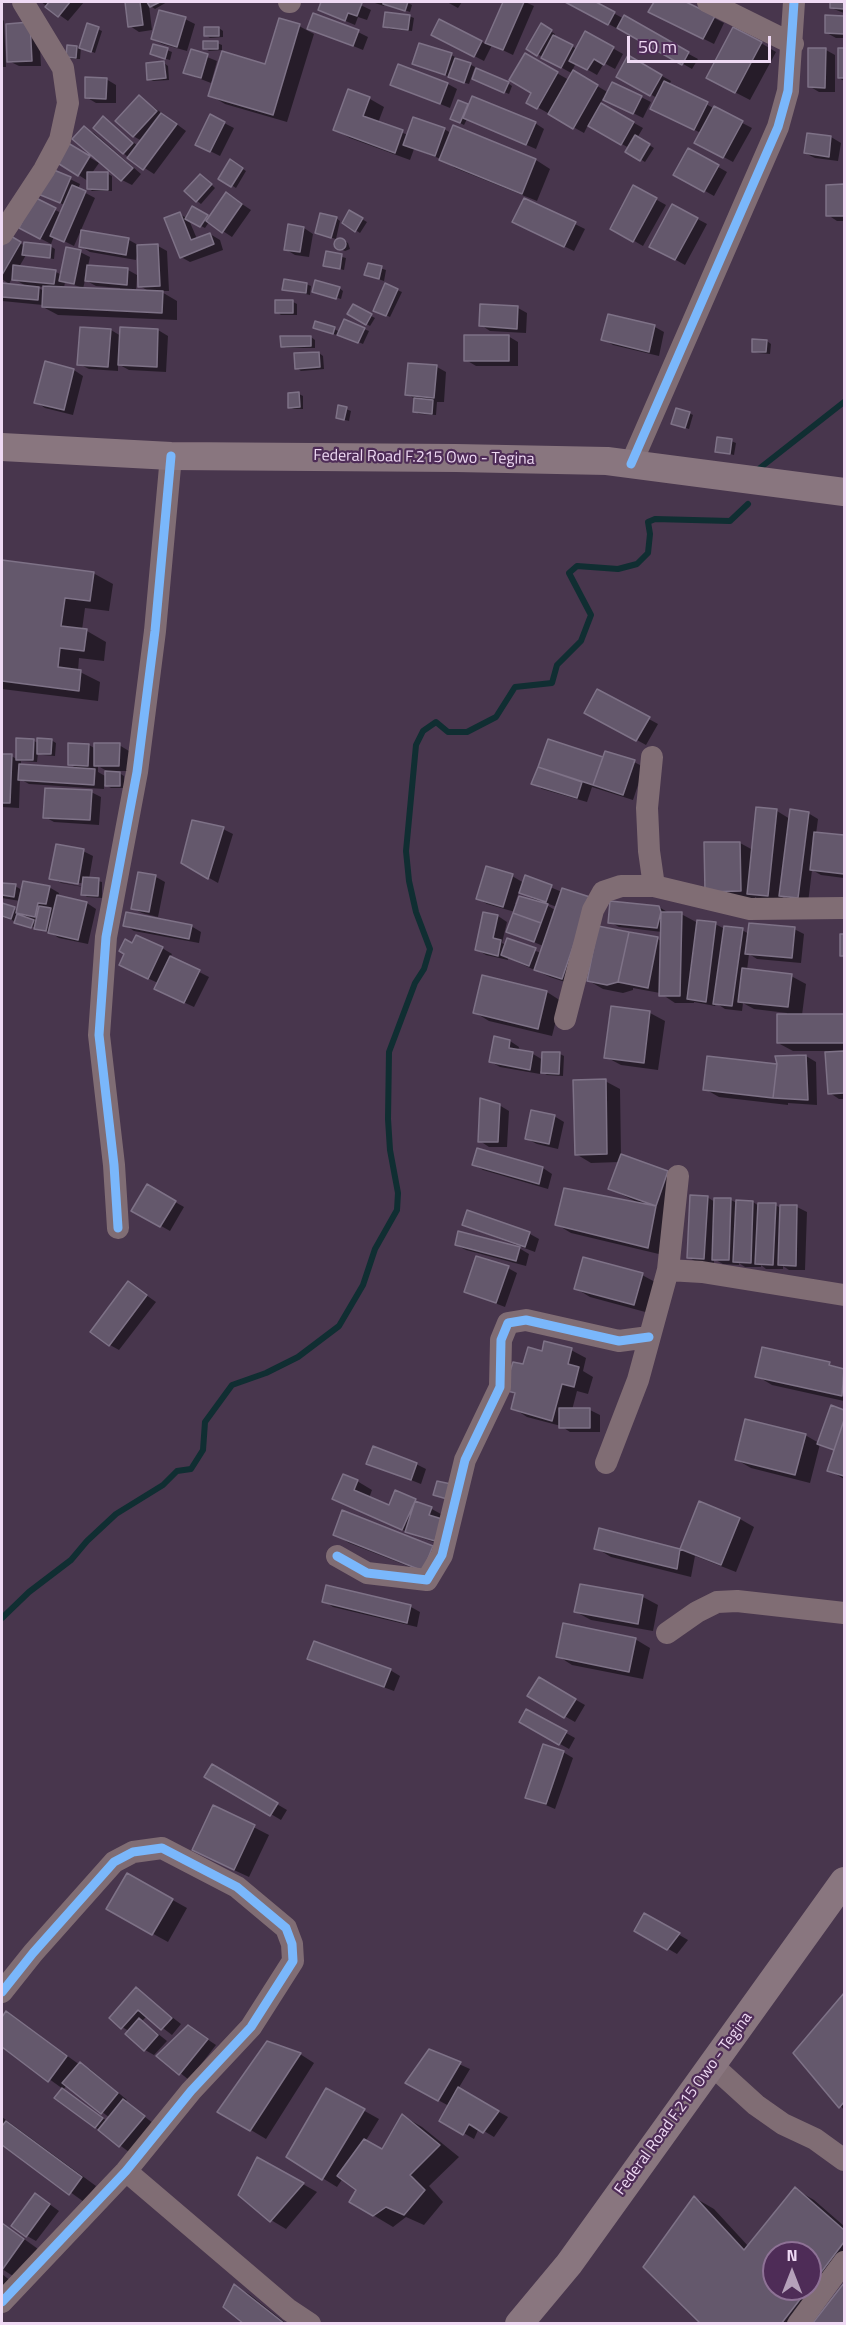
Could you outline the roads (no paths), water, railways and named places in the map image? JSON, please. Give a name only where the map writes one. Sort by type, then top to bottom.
[{"type":"main road","name":"Federal Road F.215 Owo - Tegina","points":[[2,447],[171,456],[467,458],[631,464],[844,492]]},
{"type":"main road","name":"Federal Road F.215 Owo - Tegina","points":[[519,2324],[569,2264],[844,1881]]},
{"type":"street","points":[[2,234],[44,170],[60,140],[68,103],[63,69],[23,2]]},
{"type":"street","points":[[708,2],[793,44]]},
{"type":"street","points":[[631,464],[778,127],[788,91],[793,44],[794,2]]},
{"type":"street","points":[[118,1228],[114,1164],[99,1035],[106,937],[137,772],[149,678],[171,456]]},
{"type":"street","points":[[652,757],[647,808],[649,851],[654,886]]},
{"type":"street","points":[[565,1018],[593,910],[603,892],[621,886],[654,886],[750,909],[844,908]]},
{"type":"street","points":[[606,1463],[638,1380],[668,1270],[678,1176]]},
{"type":"street","points":[[668,1270],[702,1272],[844,1295]]},
{"type":"street","points":[[337,1556],[367,1573],[427,1580],[442,1555],[465,1460],[500,1387],[501,1340],[508,1323],[526,1320],[619,1341],[649,1337]]},
{"type":"street","points":[[667,1634],[697,1612],[717,1602],[737,1601],[844,1613]]},
{"type":"street","points":[[2,1992],[33,1953],[114,1862],[133,1852],[162,1848],[237,1887],[286,1928],[292,1944],[293,1961],[251,2027],[191,2091],[126,2171],[2,2302]]},
{"type":"street","points":[[712,2065],[756,2105],[783,2124],[815,2139],[844,2160]]},
{"type":"street","points":[[126,2171],[289,2310],[310,2324]]},
{"type":"street","points":[[798,2324],[844,2262]]},
{"type":"waterway","points":[[760,468],[844,402]]},
{"type":"waterway","points":[[2,1618],[29,1592],[71,1560],[87,1541],[116,1514],[163,1485],[177,1471],[191,1469],[203,1450],[205,1422],[232,1385],[266,1373],[298,1357],[339,1326],[363,1285],[375,1249],[397,1210],[398,1193],[390,1150],[388,1119],[389,1052],[415,983],[424,969],[430,949],[416,912],[409,881],[406,851],[416,745],[423,731],[436,722],[448,732],[467,732],[496,717],[515,687],[552,683],[557,665],[581,641],[591,615],[569,573],[577,566],[618,569],[637,564],[648,553],[650,534],[648,522],[655,519],[730,521],[748,504]]}]
